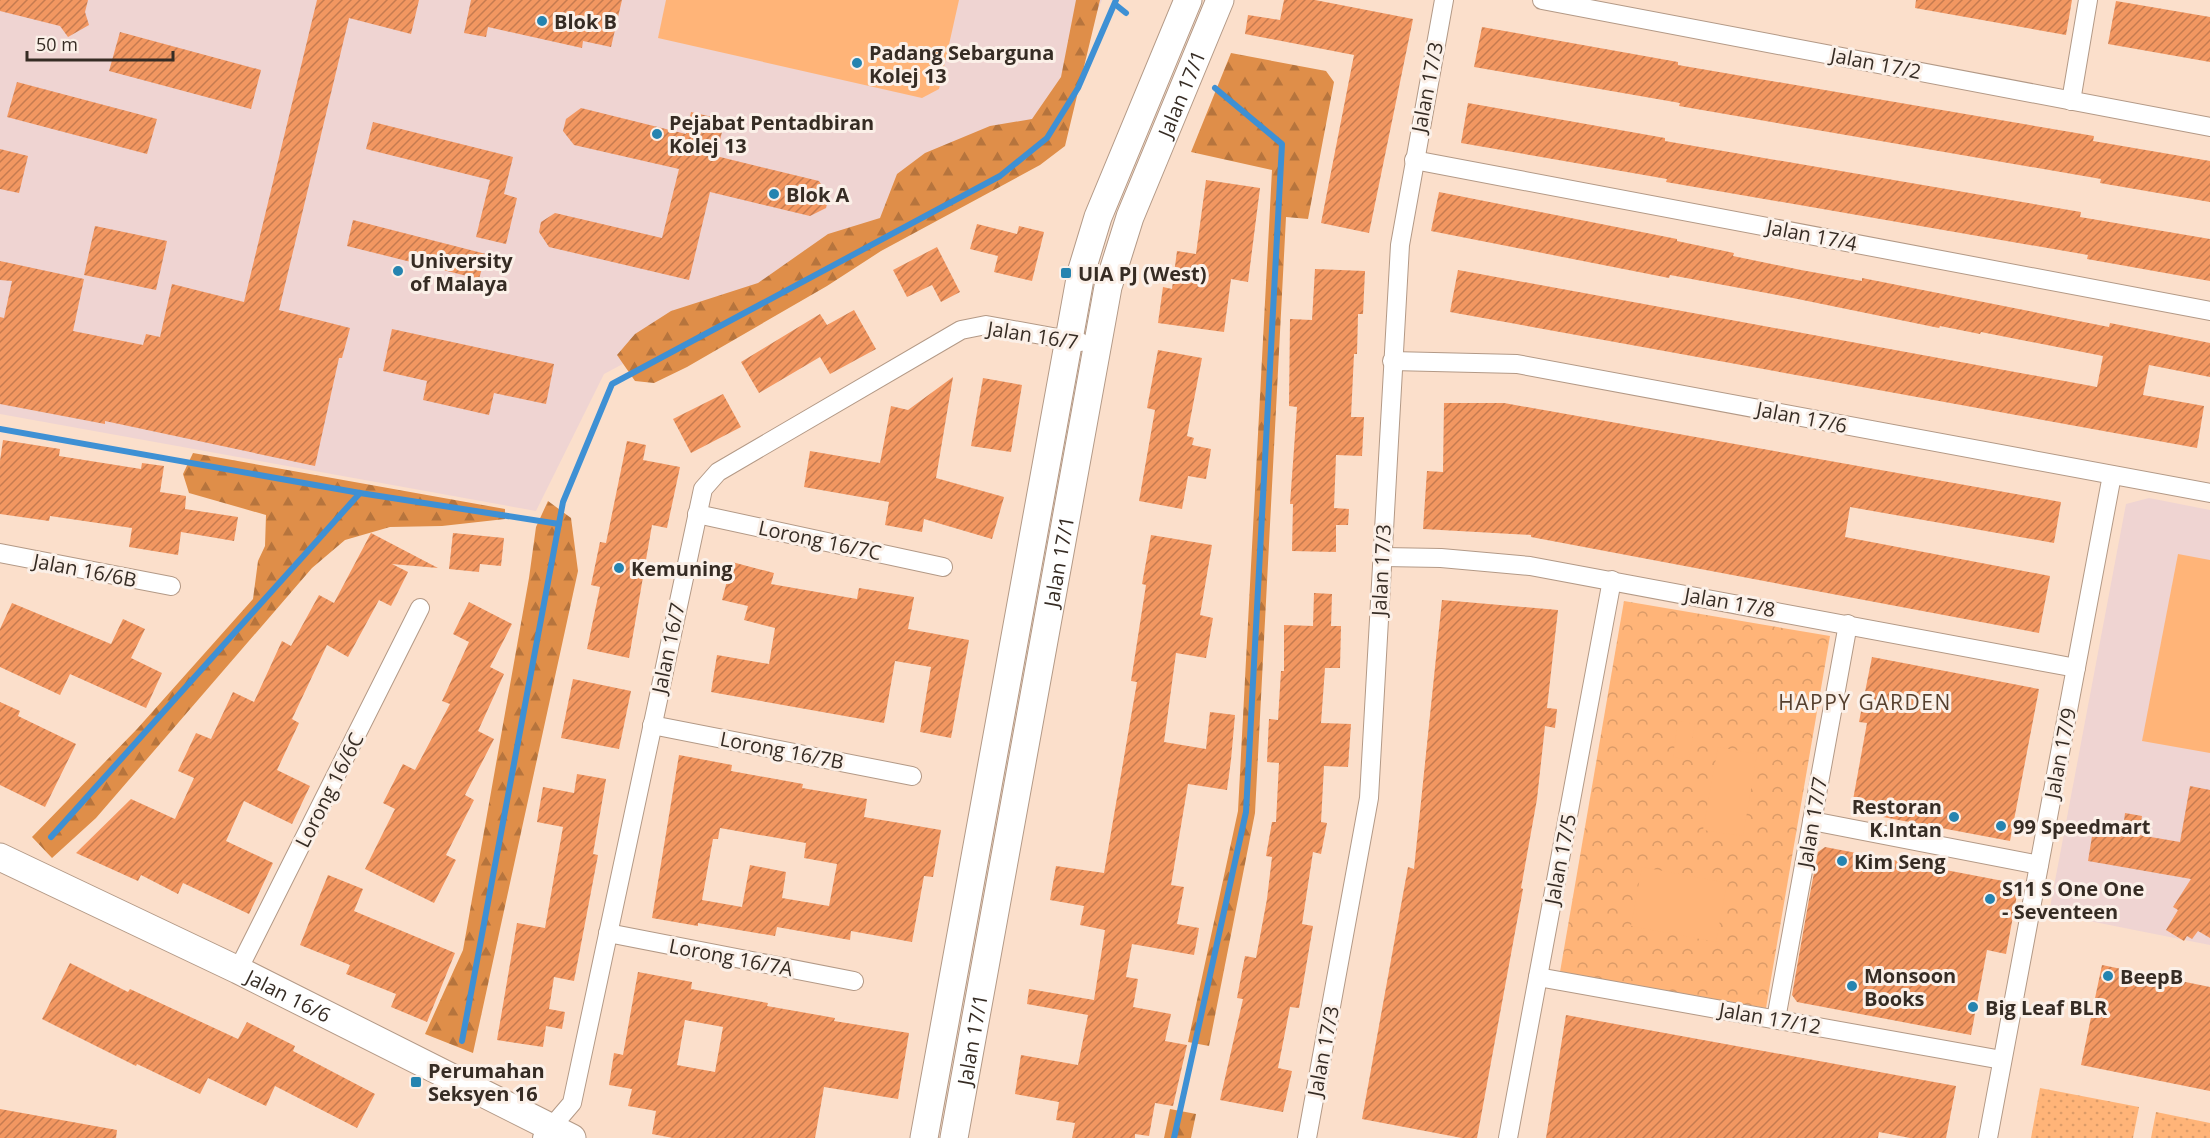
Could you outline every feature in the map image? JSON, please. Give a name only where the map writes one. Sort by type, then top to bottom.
[{"type":"street","name":"Jalan 17/1","points":[[924,1138],[1067,339],[1081,273],[1098,217],[1188,0]]},
{"type":"street","name":"Jalan 17/1","points":[[954,1138],[1108,287],[1130,217],[1220,0]]},
{"type":"street","name":"Jalan 17/3","points":[[1307,1138],[1370,798],[1400,245],[1413,160],[1444,0]]},
{"type":"street","name":"Jalan 17/2","points":[[1542,0],[2210,127]]},
{"type":"street","points":[[2071,101],[2088,0]]},
{"type":"street","name":"Jalan 17/4","points":[[1413,160],[2210,311]]},
{"type":"street","name":"Jalan 16/7","points":[[555,1134],[572,1103],[703,489],[718,472],[961,330],[986,325],[1097,345]]},
{"type":"street","name":"Jalan 17/6","points":[[1392,361],[1517,364],[2210,493]]},
{"type":"street","name":"Jalan 17/9","points":[[1988,1138],[2112,475]]},
{"type":"street","name":"Lorong 16/7C","points":[[697,514],[943,567]]},
{"type":"street","name":"Jalan 16/6B","points":[[0,553],[171,586]]},
{"type":"street","name":"Jalan 17/8","points":[[1383,557],[1499,562],[1612,580],[2076,668]]},
{"type":"street","name":"Jalan 17/5","points":[[1508,1138],[1612,580]]},
{"type":"street","name":"Lorong 16/6C","points":[[238,970],[420,608]]},
{"type":"street","name":"Jalan 17/7","points":[[1776,1019],[1848,624]]},
{"type":"street","name":"Lorong 16/7B","points":[[652,725],[912,776]]},
{"type":"street","points":[[1812,820],[2039,865]]},
{"type":"street","name":"Jalan 16/6","points":[[0,857],[238,970],[555,1134]]},
{"type":"street","name":"Lorong 16/7A","points":[[608,933],[854,981]]},
{"type":"street","name":"Jalan 17/12","points":[[1538,977],[2002,1060]]},
{"type":"shaded area","name":"University of Malaya","points":[[0,0],[1102,0],[1066,83],[989,168],[604,374],[536,511],[0,414]]},
{"type":"shaded area","points":[[2149,498],[2210,510],[2210,945],[2049,913],[2126,504]]},
{"type":"green space","name":"Padang Sebarguna Kolej 13","points":[[666,0],[959,0],[939,89],[922,98],[658,38]]},
{"type":"green space","points":[[1076,0],[1100,0],[1065,146],[1040,165],[881,251],[827,286],[687,367],[654,383],[635,381],[617,355],[635,334],[671,311],[758,283],[828,234],[880,218],[897,174],[925,153],[990,126],[1032,119],[1061,77]]},
{"type":"green space","points":[[1231,53],[1326,71],[1334,82],[1308,219],[1286,217],[1255,813],[1209,1046],[1188,1042],[1238,811],[1272,170],[1191,152]]},
{"type":"green space","points":[[193,453],[505,509],[505,519],[442,526],[390,527],[345,540],[312,568],[96,818],[52,858],[32,837],[137,729],[253,599],[258,561],[265,546],[266,515],[189,493],[183,474]]},
{"type":"green space","points":[[548,501],[571,518],[578,571],[473,1053],[425,1034],[463,950],[536,527]]},
{"type":"green space","points":[[2178,554],[2210,560],[2210,753],[2142,741]]},
{"type":"green space","points":[[1624,601],[1830,636],[1766,1008],[1560,972]]},
{"type":"green space","points":[[1678,721],[1695,724],[1689,760],[1673,757]]},
{"type":"green space","points":[[1718,747],[1757,754],[1743,836],[1703,830]]},
{"type":"green space","points":[[1642,867],[1727,883],[1716,942],[1631,926]]},
{"type":"green space","points":[[2040,1088],[2139,1107],[2133,1138],[2031,1138]]},
{"type":"green space","points":[[1170,1109],[1196,1114],[1191,1138],[1164,1138]]},
{"type":"green space","points":[[2156,1112],[2210,1123],[2210,1138],[2151,1138]]},
{"type":"building","points":[[0,0],[88,0],[85,12],[89,25],[68,37],[60,26],[0,11]]},
{"type":"building","points":[[317,0],[419,0],[411,34],[349,18],[279,310],[350,328],[342,358],[339,358],[315,466],[105,421],[105,424],[0,404],[0,317],[4,318],[12,281],[0,280],[0,261],[84,279],[73,331],[143,345],[146,334],[160,337],[172,284],[244,302]]},
{"type":"building","name":"Blok B","points":[[471,0],[622,0],[611,47],[583,41],[582,48],[488,27],[486,37],[464,33]]},
{"type":"building","points":[[1284,0],[1315,0],[1413,19],[1369,233],[1321,223],[1354,55],[1245,34],[1248,15],[1280,20]]},
{"type":"building","points":[[1916,0],[2072,0],[2066,35],[1915,8]]},
{"type":"building","points":[[2116,1],[2210,17],[2210,62],[2108,44]]},
{"type":"building","points":[[1482,27],[1678,62],[1678,65],[2094,136],[2093,141],[2210,161],[2210,202],[2100,183],[2101,179],[1679,106],[1680,103],[1474,67]]},
{"type":"building","points":[[120,32],[261,70],[251,109],[109,71]]},
{"type":"building","points":[[17,82],[157,119],[147,154],[7,117]]},
{"type":"building","points":[[1468,103],[1665,138],[1665,141],[2081,212],[2080,217],[2210,239],[2210,281],[2087,259],[2088,255],[1666,182],[1667,179],[1461,143]]},
{"type":"building","name":"Blok A","points":[[581,108],[686,134],[691,112],[725,120],[716,156],[819,181],[829,197],[826,208],[810,216],[710,192],[689,280],[549,247],[539,232],[541,222],[555,213],[662,238],[679,169],[574,145],[563,131],[566,119]]},
{"type":"building","points":[[373,122],[513,157],[504,194],[517,198],[506,244],[476,237],[490,180],[366,149]]},
{"type":"building","points":[[0,149],[28,156],[19,193],[0,189]]},
{"type":"building","points":[[1206,180],[1260,188],[1248,282],[1231,279],[1224,332],[1158,323],[1163,287],[1172,289],[1177,251],[1196,254]]},
{"type":"building","points":[[1439,192],[1677,239],[1677,241],[1734,253],[1733,256],[1801,270],[1862,281],[1862,278],[2109,327],[2110,323],[2210,343],[2210,377],[2149,365],[2143,395],[2204,406],[2197,448],[1450,312],[1458,270],[2097,387],[2103,356],[1981,332],[1980,334],[1940,326],[1939,328],[1670,275],[1669,278],[1431,231]]},
{"type":"building","points":[[353,220],[486,254],[479,279],[347,246]]},
{"type":"building","points":[[977,224],[1017,234],[1019,226],[1044,232],[1032,281],[994,272],[998,256],[970,249]]},
{"type":"building","points":[[95,226],[167,241],[156,290],[84,275]]},
{"type":"building","points":[[937,247],[960,292],[941,302],[932,285],[907,297],[893,270]]},
{"type":"building","points":[[1315,269],[1365,271],[1363,314],[1358,314],[1357,354],[1354,354],[1351,417],[1364,417],[1362,456],[1336,455],[1334,508],[1349,509],[1348,525],[1336,525],[1336,552],[1292,551],[1293,504],[1290,504],[1297,407],[1289,406],[1290,319],[1312,320]]},
{"type":"building","points":[[854,310],[876,349],[830,374],[820,357],[759,393],[741,362],[820,314],[827,325]]},
{"type":"building","points":[[392,329],[554,364],[546,404],[494,393],[489,415],[423,400],[427,381],[383,371]]},
{"type":"building","points":[[1158,350],[1202,358],[1187,436],[1194,438],[1192,445],[1211,449],[1206,479],[1188,476],[1182,509],[1139,501],[1155,410],[1147,408]]},
{"type":"building","points":[[953,377],[936,478],[1004,497],[992,539],[924,519],[922,532],[885,525],[889,502],[804,487],[810,451],[880,463],[891,406],[908,410]]},
{"type":"building","points":[[983,378],[1022,385],[1011,452],[971,446]]},
{"type":"building","points":[[723,394],[741,427],[691,453],[673,419]]},
{"type":"building","points":[[1444,403],[1504,403],[2061,502],[2054,543],[1850,507],[1845,537],[2050,576],[2039,633],[1531,537],[1531,535],[1423,529],[1427,471],[1443,472]]},
{"type":"building","points":[[3,440],[60,449],[59,456],[141,469],[142,463],[164,466],[160,492],[186,496],[185,509],[238,517],[234,541],[181,532],[178,555],[129,547],[132,528],[50,516],[49,521],[0,514],[0,461]]},
{"type":"building","points":[[627,441],[646,445],[643,460],[680,467],[667,528],[652,525],[629,658],[587,649],[600,587],[591,585],[600,542],[606,543]]},
{"type":"building","points":[[371,533],[438,568],[392,564],[408,572],[391,606],[379,600],[348,657],[327,645],[292,719],[299,723],[277,770],[310,786],[292,824],[244,801],[226,841],[273,863],[249,914],[183,883],[178,894],[141,875],[138,881],[76,853],[131,799],[175,819],[194,778],[178,771],[196,733],[211,739],[233,692],[254,702],[282,641],[291,646],[319,595],[334,603]]},
{"type":"building","points":[[453,533],[504,538],[501,566],[480,564],[479,572],[449,569]]},
{"type":"building","points":[[1151,535],[1212,545],[1200,615],[1213,618],[1206,658],[1176,653],[1164,742],[1206,749],[1210,712],[1235,715],[1231,760],[1227,790],[1188,784],[1171,885],[1184,887],[1177,924],[1199,928],[1194,955],[1132,944],[1126,977],[1138,979],[1133,1007],[1171,1014],[1165,1041],[1187,1045],[1173,1106],[1155,1103],[1149,1136],[1135,1134],[1135,1138],[1072,1138],[1075,1123],[1056,1120],[1059,1102],[1015,1094],[1021,1055],[1078,1065],[1088,1015],[1027,1004],[1029,989],[1094,1000],[1105,930],[1080,925],[1084,906],[1050,900],[1056,866],[1104,873],[1137,682],[1131,681],[1146,585],[1142,584]]},
{"type":"building","points":[[732,562],[774,573],[771,584],[857,599],[859,588],[914,597],[908,629],[969,640],[951,738],[920,732],[931,667],[895,661],[884,723],[711,692],[717,655],[769,664],[775,628],[744,620],[748,606],[722,600]]},
{"type":"building","points":[[1314,593],[1332,594],[1331,626],[1341,626],[1340,668],[1325,668],[1321,723],[1351,724],[1348,767],[1324,766],[1321,822],[1327,823],[1321,854],[1313,852],[1302,924],[1313,926],[1299,1008],[1290,1007],[1278,1068],[1292,1071],[1283,1112],[1220,1100],[1243,999],[1237,998],[1245,956],[1256,958],[1267,899],[1272,857],[1266,856],[1272,822],[1276,822],[1279,763],[1267,762],[1269,719],[1278,720],[1281,671],[1284,671],[1284,625],[1313,626]]},
{"type":"building","points":[[1442,600],[1558,610],[1547,708],[1557,709],[1555,728],[1545,726],[1537,799],[1521,888],[1523,889],[1477,1138],[1462,1138],[1362,1119],[1408,867],[1414,869]]},
{"type":"building","points":[[469,602],[512,624],[490,667],[504,674],[478,731],[494,739],[465,795],[474,800],[446,855],[456,860],[434,903],[365,869],[395,809],[383,803],[403,764],[415,770],[450,704],[442,701],[469,642],[453,634]]},
{"type":"building","points":[[12,603],[111,644],[123,619],[145,629],[131,658],[162,673],[146,708],[70,674],[60,695],[0,667],[0,629]]},
{"type":"building","points":[[1872,657],[2039,689],[2010,841],[1851,811],[1867,723],[1859,722]]},
{"type":"building","points":[[573,679],[631,691],[619,749],[561,738]]},
{"type":"building","points":[[0,702],[20,711],[18,716],[76,744],[45,807],[0,785]]},
{"type":"building","points":[[679,755],[732,765],[731,771],[803,784],[802,788],[867,799],[864,817],[941,830],[933,877],[924,876],[912,942],[851,931],[850,940],[777,927],[775,936],[652,918]],"holes":[[[720,828],[806,843],[804,858],[837,864],[829,906],[782,898],[786,872],[750,865],[742,907],[702,900],[713,839],[718,839]]]},
{"type":"building","points":[[577,774],[606,779],[593,854],[598,855],[574,981],[554,977],[549,1009],[565,1012],[562,1029],[546,1026],[543,1047],[497,1040],[517,923],[545,928],[563,827],[537,822],[543,787],[574,793]]},
{"type":"building","points":[[2190,786],[2210,790],[2210,938],[2198,931],[2192,939],[2187,936],[2184,941],[2166,930],[2178,910],[2173,907],[2191,879],[2088,861],[2094,824],[2123,829],[2125,813],[2142,816],[2139,835],[2180,842]]},
{"type":"building","points":[[1825,847],[2019,884],[2006,954],[1987,950],[1971,1035],[1797,1002],[1792,995],[1809,899],[1818,852]]},
{"type":"building","points":[[328,875],[363,889],[354,911],[455,953],[427,1022],[391,1007],[396,994],[346,974],[350,965],[300,945]]},
{"type":"building","points":[[70,963],[128,992],[130,989],[238,1039],[247,1022],[295,1046],[293,1051],[375,1094],[357,1128],[275,1086],[266,1106],[208,1078],[200,1094],[137,1064],[136,1066],[42,1019]]},
{"type":"building","points":[[2102,965],[2210,987],[2210,1091],[2081,1065]]},
{"type":"building","points":[[638,972],[692,982],[691,989],[835,1018],[834,1021],[909,1033],[898,1099],[824,1087],[815,1138],[673,1138],[652,1134],[656,1111],[628,1106],[632,1089],[609,1085],[614,1053],[623,1055]],"holes":[[[685,1020],[723,1027],[715,1072],[677,1065]]]},
{"type":"building","points":[[1566,1015],[1956,1086],[1946,1138],[1910,1138],[1879,1132],[1878,1138],[1546,1138]]},
{"type":"building","points":[[0,1109],[117,1130],[116,1138],[0,1138]]},
{"type":"waterway","points":[[462,1041],[563,502],[612,384],[1000,176],[1047,138],[1078,88],[1116,0]]},
{"type":"waterway","points":[[1116,5],[1126,13]]},
{"type":"waterway","points":[[1174,1138],[1246,812],[1282,144],[1215,88]]},
{"type":"waterway","points":[[0,429],[360,493],[559,524]]},
{"type":"waterway","points":[[51,837],[360,493]]},
{"type":"place","name":"Blok B","points":[[542,21]]},
{"type":"place","name":"Padang Sebarguna Kolej 13","points":[[857,63]]},
{"type":"place","name":"Pejabat Pentadbiran Kolej 13","points":[[657,134]]},
{"type":"place","name":"Blok A","points":[[774,194]]},
{"type":"place","name":"University of Malaya","points":[[398,271]]},
{"type":"place","name":"UIA PJ (West)","points":[[1066,273]]},
{"type":"place","name":"Kemuning","points":[[619,568]]},
{"type":"place","name":"Restoran K.Intan","points":[[1954,817]]},
{"type":"place","name":"99 Speedmart","points":[[2001,826]]},
{"type":"place","name":"Kim Seng","points":[[1842,861]]},
{"type":"place","name":"S11 S One One - Seventeen","points":[[1990,899]]},
{"type":"place","name":"BeepB","points":[[2108,976]]},
{"type":"place","name":"Monsoon Books","points":[[1852,986]]},
{"type":"place","name":"Big Leaf BLR","points":[[1973,1007]]},
{"type":"place","name":"Perumahan Seksyen 16","points":[[416,1082]]},
{"type":"district","name":"HAPPY GARDEN","points":[[1865,702]]}]
